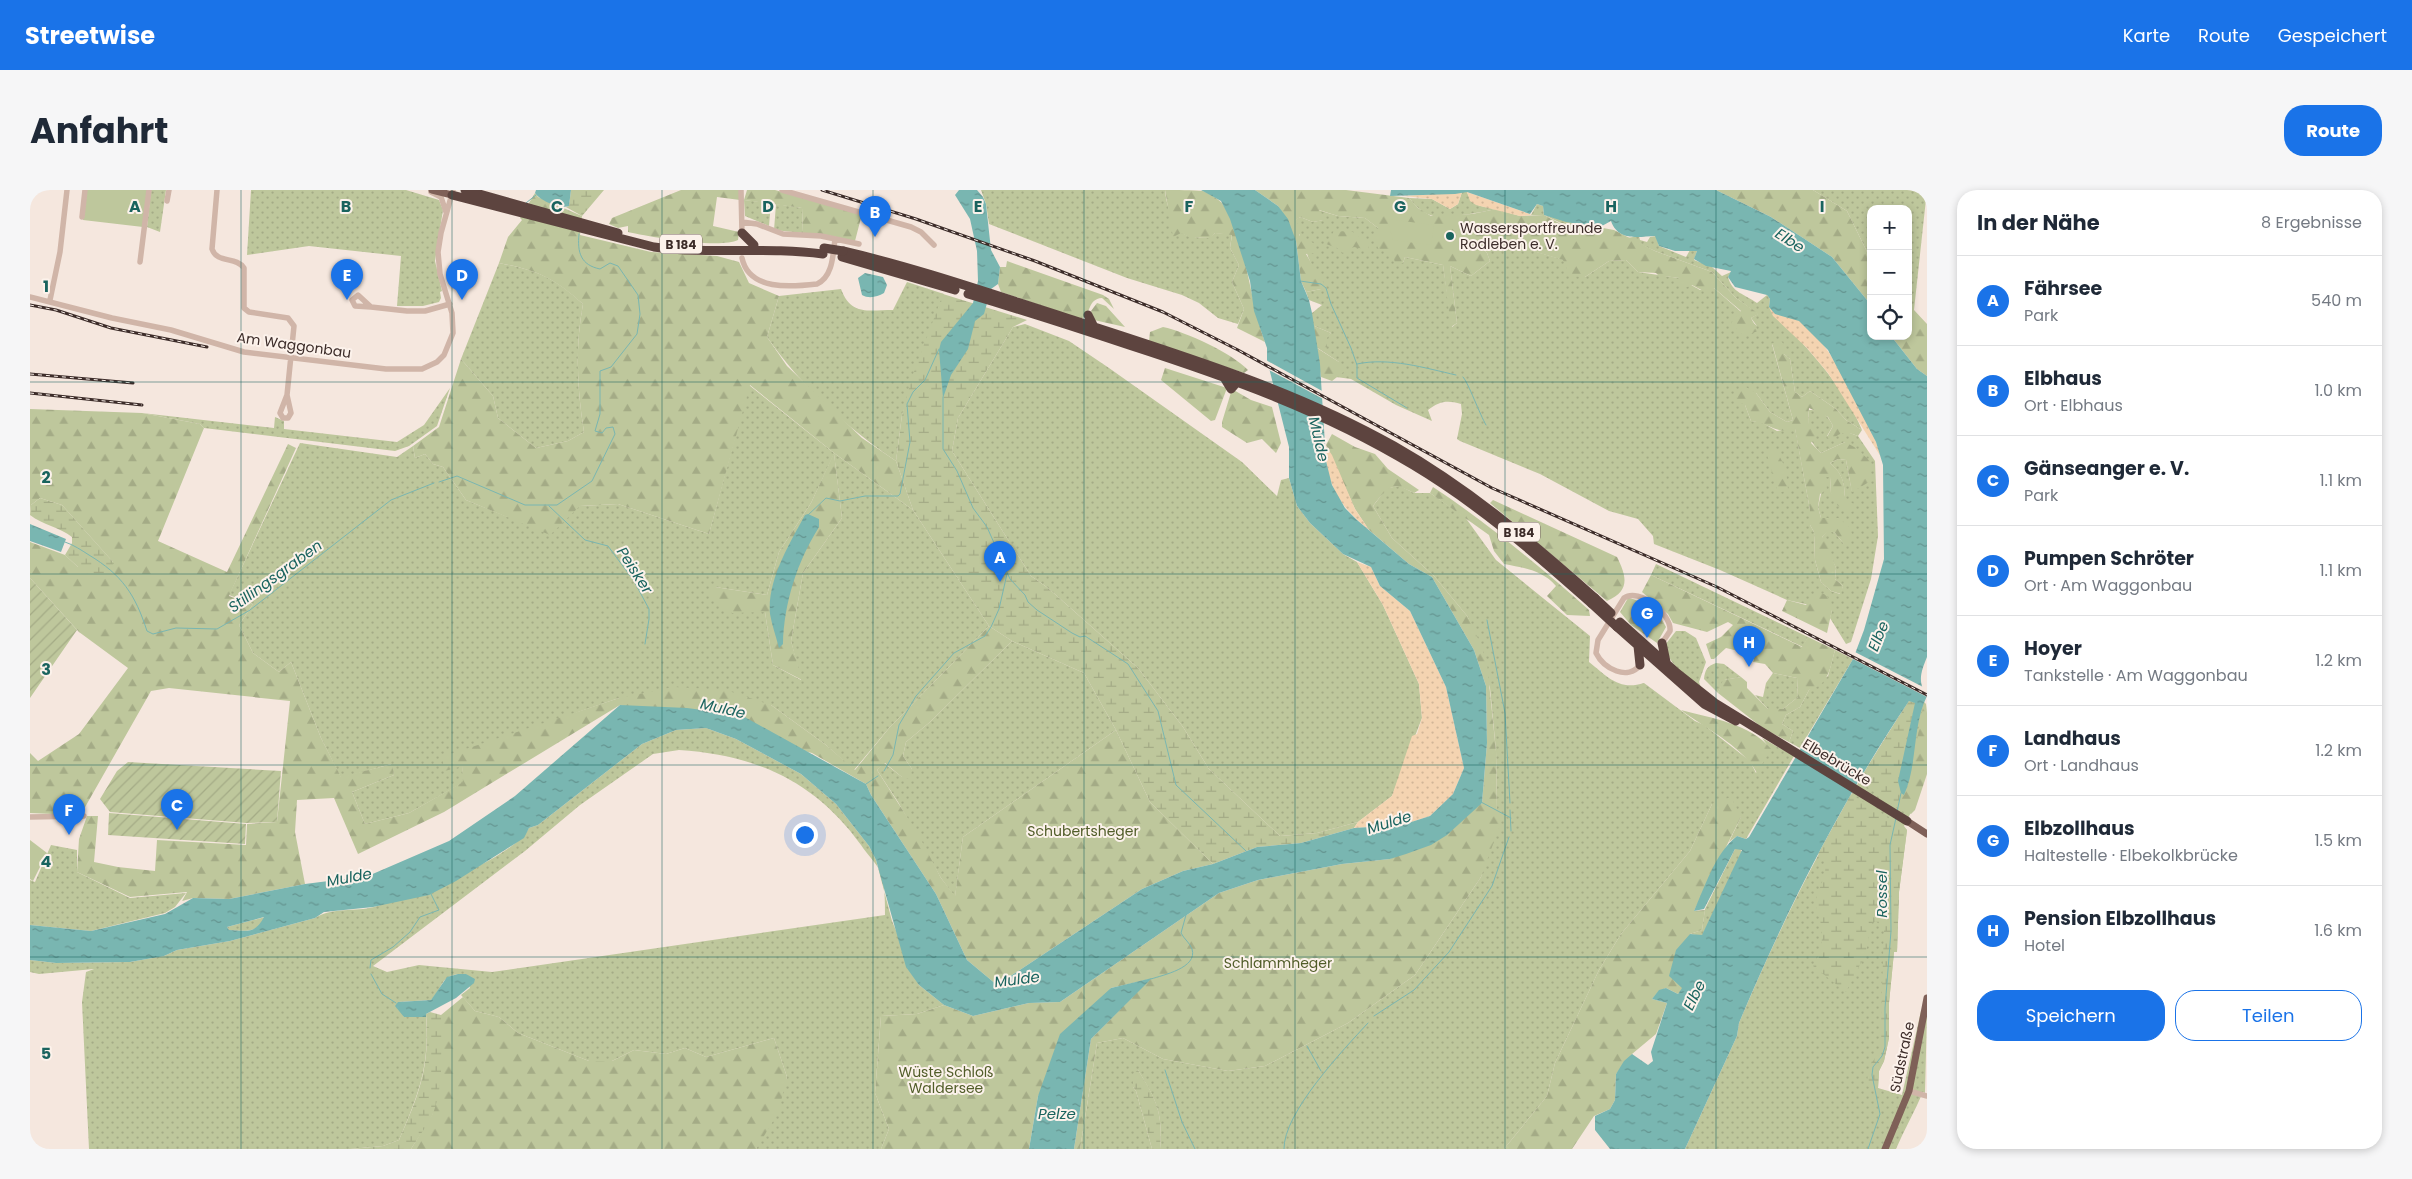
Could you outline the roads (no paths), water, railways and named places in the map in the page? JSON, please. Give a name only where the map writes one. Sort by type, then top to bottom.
[{"type":"highway","name":"B 184","points":[[465,190],[515,207]]},
{"type":"highway","name":"B 184","points":[[452,192],[582,225],[660,242],[736,248],[748,251],[824,251],[843,254],[999,300],[1260,386],[1334,418],[1391,448],[1506,522],[1711,708],[1753,727]]},
{"type":"highway","points":[[742,233],[736,248],[748,251]]},
{"type":"highway","points":[[742,233],[748,251]]},
{"type":"highway","name":"B 184","points":[[999,300],[1094,327],[1118,338]]},
{"type":"highway","name":"B 184","points":[[1167,354],[1223,376],[1231,389],[1238,381],[1260,386]]},
{"type":"highway","name":"B 184","points":[[1619,624],[1638,646],[1665,663],[1715,703],[1747,721],[1753,727]]},
{"type":"highway","points":[[1640,665],[1662,643]]},
{"type":"highway","points":[[1662,643],[1665,663]]},
{"type":"highway","points":[[1638,646],[1640,665]]},
{"type":"highway","name":"Elbebrücke","points":[[1753,727],[1907,821]]},
{"type":"main road","name":"B 184","points":[[431,190],[452,192]]},
{"type":"main road","name":"B 184","points":[[1907,821],[1927,834]]},
{"type":"main road","name":"Südstraße","points":[[1885,1149],[1909,1091],[1923,1035],[1927,998]]},
{"type":"street","points":[[50,300],[60,252],[67,190]]},
{"type":"street","points":[[82,217],[85,190]]},
{"type":"street","points":[[140,262],[150,190]]},
{"type":"street","points":[[167,202],[169,190]]},
{"type":"street","points":[[217,190],[213,252],[220,258],[240,263],[244,268],[242,305],[246,310],[283,317],[292,323],[294,329],[287,395]]},
{"type":"street","points":[[431,190],[441,198],[446,212]]},
{"type":"street","points":[[742,190],[742,233]]},
{"type":"street","points":[[782,190],[901,224],[921,232],[934,245]]},
{"type":"street","name":"Am Waggonbau","points":[[30,297],[50,300],[112,318],[177,331],[232,350],[405,371],[426,368],[442,357],[450,344],[453,323],[450,304],[440,274],[438,258],[440,237],[452,192]]},
{"type":"street","points":[[742,222],[757,224],[784,234],[835,239],[859,244]]},
{"type":"street","points":[[748,251],[748,273],[762,283],[817,284],[829,274],[835,239]]},
{"type":"street","points":[[370,307],[419,312],[450,304]]},
{"type":"street","points":[[1640,665],[1631,673],[1622,674],[1604,662],[1596,653],[1598,640],[1624,598],[1630,594],[1641,596],[1668,619],[1670,631],[1662,643]]},
{"type":"street","points":[[30,817],[84,816]]},
{"type":"street","points":[[1909,1091],[1927,1096]]},
{"type":"water","points":[[536,190],[571,190],[569,206],[565,207],[546,201],[535,193]]},
{"type":"water","points":[[959,190],[977,190],[983,197],[986,204],[991,250],[1000,267],[998,284],[991,289],[984,314],[975,321],[968,349],[951,375],[943,398],[939,350],[941,342],[973,303],[978,281],[977,251],[970,219],[955,195]]},
{"type":"water","name":"Mulde","points":[[1201,190],[1255,190],[1278,206],[1288,219],[1296,241],[1301,281],[1312,313],[1320,364],[1326,461],[1332,485],[1345,508],[1357,520],[1409,564],[1432,577],[1474,650],[1486,686],[1487,743],[1482,803],[1447,835],[1431,845],[1390,859],[1342,864],[1258,880],[1219,893],[1060,1002],[1029,1003],[973,1016],[944,1005],[919,985],[906,967],[876,860],[869,846],[836,804],[801,774],[736,739],[706,728],[676,730],[642,744],[538,825],[529,828],[524,838],[456,881],[429,895],[373,907],[324,912],[315,918],[230,941],[177,950],[164,956],[130,962],[56,963],[30,960],[30,925],[91,931],[165,914],[193,898],[229,899],[305,884],[368,876],[449,841],[515,796],[620,705],[687,708],[741,715],[866,784],[871,795],[936,894],[967,960],[997,985],[1142,889],[1183,871],[1213,864],[1257,847],[1301,843],[1354,828],[1402,825],[1430,816],[1453,794],[1464,768],[1446,687],[1410,611],[1380,586],[1371,567],[1343,554],[1310,523],[1297,506],[1289,478],[1289,447],[1267,360],[1267,348],[1254,311],[1250,281],[1230,219],[1221,201]],"holes":[[[264,917],[254,929],[250,930],[229,930],[227,927]]]},
{"type":"water","name":"Elbe","points":[[1391,190],[1716,190],[1771,217],[1832,257],[1867,300],[1867,340],[1894,340],[1917,369],[1927,376],[1927,657],[1921,681],[1927,696],[1919,720],[1908,783],[1904,795],[1901,793],[1898,781],[1915,703],[1909,701],[1860,778],[1816,858],[1757,981],[1739,1023],[1737,1036],[1685,1149],[1610,1149],[1595,1130],[1595,1116],[1610,1109],[1615,1100],[1616,1074],[1624,1061],[1632,1054],[1648,1065],[1653,1061],[1651,1052],[1667,1003],[1652,999],[1659,990],[1666,988],[1678,994],[1682,988],[1669,976],[1676,950],[1690,934],[1702,935],[1742,850],[1735,849],[1704,909],[1694,911],[1711,871],[1729,843],[1737,836],[1746,839],[1749,837],[1853,659],[1864,630],[1884,559],[1883,465],[1876,442],[1828,350],[1799,321],[1775,314],[1769,307],[1770,299],[1767,295],[1735,287],[1728,277],[1731,271],[1706,266],[1694,259],[1697,251],[1675,251],[1659,246],[1655,236],[1635,237],[1623,235],[1618,232],[1611,221],[1600,227],[1566,222],[1544,215],[1543,206],[1537,204],[1530,214],[1467,192],[1390,196]]},
{"type":"water","points":[[865,273],[883,277],[887,285],[884,293],[873,297],[862,295],[858,278]]},
{"type":"water","points":[[808,514],[819,519],[819,527],[804,554],[793,583],[786,613],[783,644],[779,648],[770,614],[772,588],[781,562],[805,515]]},
{"type":"water","points":[[30,524],[66,539],[61,552],[30,541]]},
{"type":"water","points":[[466,974],[475,979],[474,983],[456,998],[426,1014],[426,1017],[404,1017],[395,1006],[398,1002],[431,1000],[447,977]]},
{"type":"water","name":"Pelze","points":[[1152,978],[1091,1039],[1074,1149],[1029,1149],[1038,1096],[1060,1034],[1111,988]]},
{"type":"waterway","points":[[526,203],[536,195]]},
{"type":"waterway","name":"Peisker","points":[[439,482],[457,476],[525,505],[557,505],[592,481],[615,434],[613,427],[606,428],[602,433],[595,431],[600,414],[600,371],[611,367],[637,334],[640,314],[638,295],[618,266],[610,263],[600,269],[588,265],[584,261],[579,247],[579,234]]},
{"type":"waterway","points":[[1300,281],[1321,284],[1326,288],[1357,365],[1357,378],[1407,408]]},
{"type":"waterway","points":[[807,516],[826,498],[840,501],[865,496],[898,496],[900,494],[910,442],[907,404],[913,392],[925,380],[939,349]]},
{"type":"waterway","points":[[1357,364],[1369,362],[1394,363],[1456,375]]},
{"type":"waterway","points":[[1463,377],[1486,425]]},
{"type":"waterway","points":[[943,397],[943,449],[957,471],[973,508],[987,527],[1010,579],[1025,595],[1028,602],[1037,610],[1072,633],[1080,637],[1085,636],[1128,664],[1158,711],[1176,785],[1246,851]]},
{"type":"waterway","name":"Stillingsgraben","points":[[65,542],[100,562],[119,578],[138,606],[147,631],[153,634],[176,628],[217,629],[250,610],[391,500],[434,483]]},
{"type":"waterway","name":"Peisker","points":[[549,506],[585,540],[608,546],[634,581],[649,609],[645,644]]},
{"type":"waterway","points":[[884,771],[893,755],[899,725],[916,696],[954,653],[985,636],[991,627],[999,609],[1007,574]]},
{"type":"waterway","points":[[1487,620],[1505,713],[1510,803]]},
{"type":"waterway","points":[[866,784],[878,776]]},
{"type":"waterway","name":"Rossel","points":[[1897,812],[1901,793]]},
{"type":"waterway","points":[[1481,802],[1511,818]]},
{"type":"waterway","points":[[1510,810],[1511,831]]},
{"type":"waterway","name":"Rossel","points":[[1868,1149],[1880,1114],[1872,1075],[1873,1067],[1882,1056],[1885,1047],[1885,1008],[1891,931],[1890,845],[1896,818]]},
{"type":"waterway","points":[[1374,1016],[1414,990],[1449,952],[1492,886],[1509,837]]},
{"type":"waterway","points":[[370,968],[371,960],[393,947],[410,932],[420,917],[439,910],[431,894]]},
{"type":"waterway","points":[[1151,979],[1178,970],[1190,961],[1192,949],[1181,933],[1186,915]]},
{"type":"waterway","points":[[371,974],[382,994],[396,1003]]},
{"type":"waterway","points":[[1284,1149],[1286,1134],[1304,1100],[1331,1065],[1368,1023]]},
{"type":"waterway","points":[[1307,1046],[1321,1071]]},
{"type":"waterway","points":[[1165,1070],[1182,1122],[1195,1149]]},
{"type":"railway","points":[[822,190],[916,219],[1035,261],[1163,312],[1238,350],[1492,488],[1717,587],[1927,695]]},
{"type":"railway","points":[[30,305],[56,310],[111,328],[207,347]]},
{"type":"railway","points":[[30,374],[133,383]]},
{"type":"railway","points":[[30,393],[142,405]]},
{"type":"place","name":"Wassersportfreunde Rodleben e. V.","points":[[1450,236]]},
{"type":"place","name":"Elbhaus","points":[[875,237]]},
{"type":"place","name":"Hoyer","points":[[347,300]]},
{"type":"place","name":"Pumpen Schröter","points":[[462,300]]},
{"type":"place","name":"Fährsee","points":[[1000,582]]},
{"type":"place","name":"Elbzollhaus","points":[[1647,638]]},
{"type":"place","name":"Pension Elbzollhaus","points":[[1749,667]]},
{"type":"place","name":"Gänseanger e. V.","points":[[177,830]]},
{"type":"place","name":"Landhaus","points":[[69,835]]},
{"type":"park label","name":"Schubertsheger","points":[[1083,831]]},
{"type":"park label","name":"Schlammheger","points":[[1278,963]]},
{"type":"park label","name":"Wüste Schloß Waldersee","points":[[946,1080]]}]
